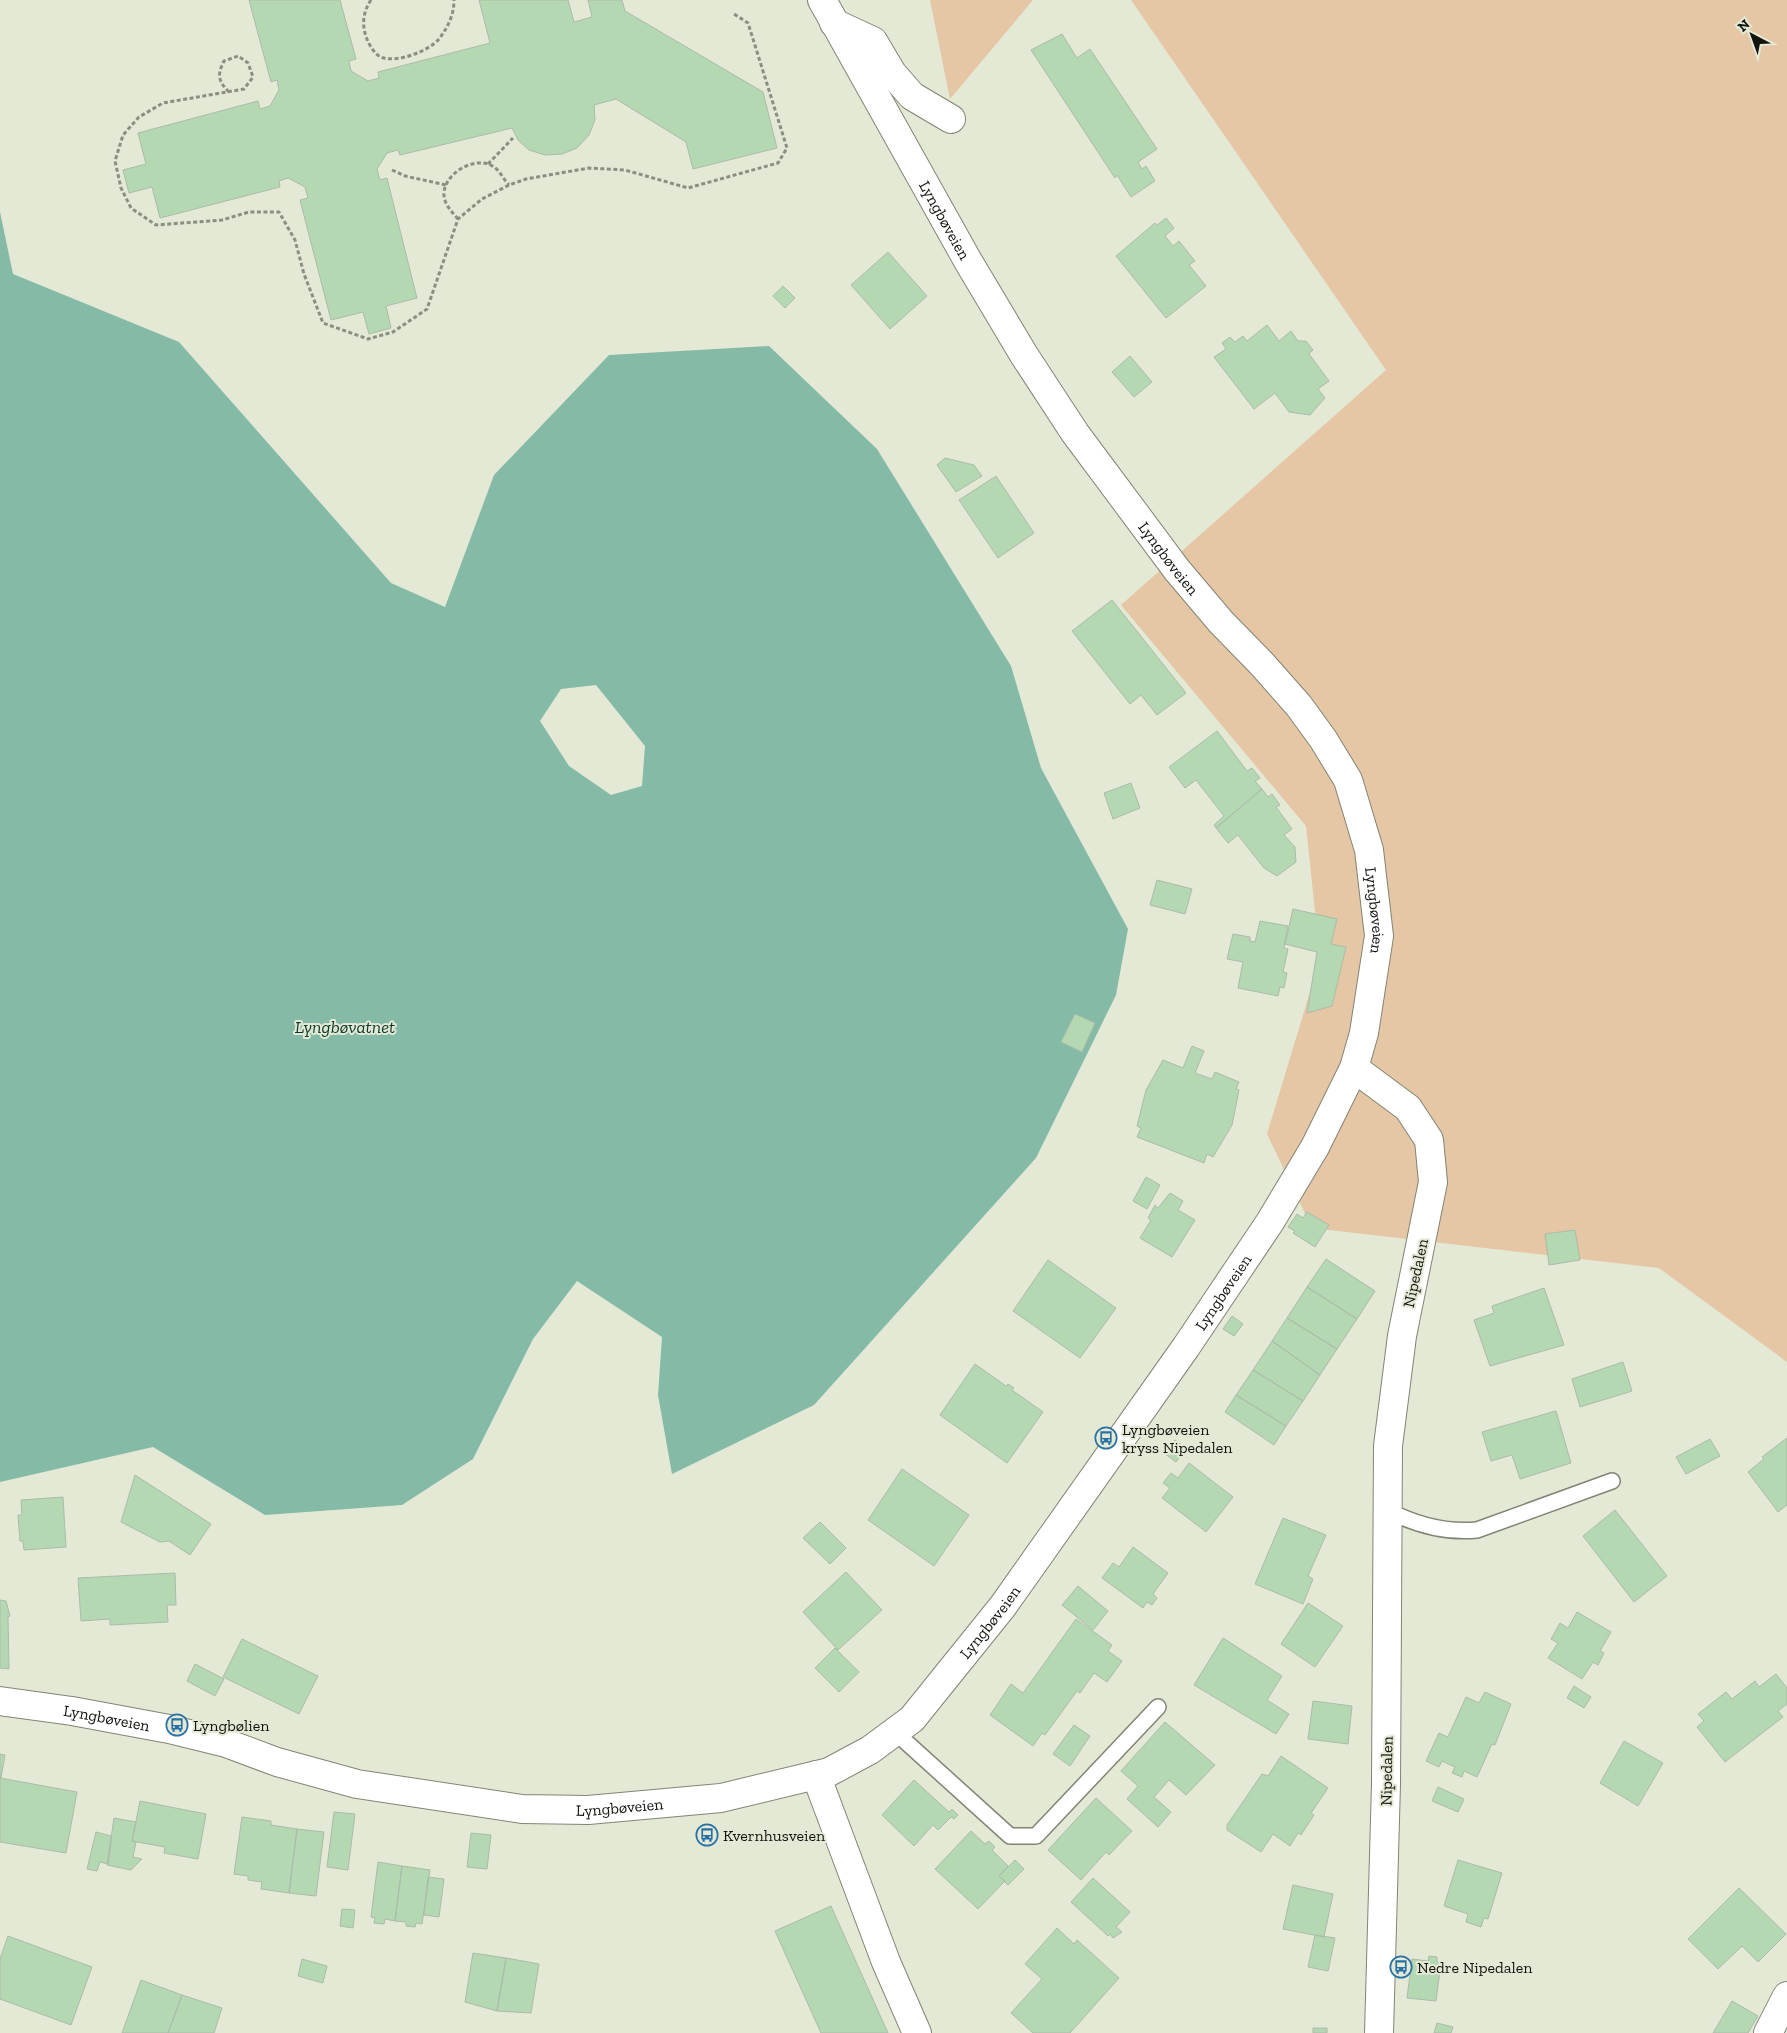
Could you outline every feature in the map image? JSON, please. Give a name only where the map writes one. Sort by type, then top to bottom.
[{"type":"street","name":"Lyngbøveien","points":[[828,11],[872,41],[892,73],[912,96],[951,119]]},
{"type":"street","name":"Lyngbøveien","points":[[0,1701],[72,1711],[170,1729],[226,1743],[277,1762],[357,1784],[522,1808],[588,1810],[721,1798],[829,1772],[870,1750],[912,1719],[1003,1606],[1186,1347],[1270,1222],[1310,1156],[1354,1068],[1364,1034],[1378,936],[1369,850],[1348,780],[1323,739],[1299,706],[1221,622],[1177,570],[1075,433],[1024,355],[968,261],[828,11]]},
{"type":"street","name":"Nipedalen","points":[[1354,1068],[1408,1108],[1429,1140],[1433,1182],[1402,1336],[1393,1393],[1388,1446],[1386,1784],[1380,2033]]},
{"type":"street","points":[[816,1774],[886,1962],[917,2033]]},
{"type":"street","points":[[1768,2033],[1787,1996]]},
{"type":"lane","points":[[1387,1510],[1436,1528],[1459,1532],[1477,1530],[1522,1516],[1612,1481]]},
{"type":"lane","points":[[895,1732],[1010,1836],[1036,1836],[1158,1707]]},
{"type":"path","points":[[370,0],[366,7],[363,25],[367,42],[378,56],[394,60],[416,54],[438,40],[454,14],[454,0]]},
{"type":"path","points":[[229,92],[220,83],[219,72],[224,61],[238,56],[248,63],[253,76],[244,89],[229,92],[163,103],[139,117],[123,135],[115,161],[121,188],[131,208],[156,225],[222,220],[249,212],[279,212],[295,240],[304,274],[323,323],[368,340],[393,332],[427,309],[458,219],[482,198],[509,185],[589,168],[625,170],[688,188],[778,163],[787,148],[748,23],[734,14]]},
{"type":"path","points":[[488,164],[513,138]]},
{"type":"path","points":[[458,219],[448,208],[444,195],[446,185],[453,174],[463,167],[476,163],[488,164],[495,168],[509,185]]},
{"type":"path","points":[[392,170],[405,176],[446,185]]},
{"type":"shaded area","points":[[930,0],[1033,0],[950,99]]},
{"type":"shaded area","points":[[1131,0],[1787,0],[1787,1362],[1659,1268],[1312,1228],[1267,1134],[1320,959],[1306,826],[1121,605],[1386,370]]},
{"type":"water","name":"Lyngbøvatnet","points":[[0,212],[13,274],[179,342],[391,583],[445,607],[494,475],[609,355],[769,346],[877,449],[1011,666],[1041,768],[1128,929],[1116,995],[1036,1158],[814,1405],[672,1474],[658,1395],[662,1337],[577,1281],[533,1339],[473,1459],[402,1505],[265,1515],[153,1447],[0,1482]],"holes":[[[596,685],[645,746],[642,786],[611,795],[569,766],[540,721],[561,689]]]},
{"type":"building","points":[[249,0],[340,0],[356,59],[349,61],[351,71],[368,81],[379,78],[378,72],[490,43],[479,0],[568,0],[574,22],[592,17],[588,0],[622,0],[625,11],[763,92],[777,148],[693,169],[686,142],[616,99],[594,105],[595,120],[589,135],[577,148],[562,154],[545,155],[529,150],[518,140],[512,128],[400,155],[398,150],[387,153],[377,169],[380,180],[387,178],[417,298],[386,306],[391,328],[369,334],[363,312],[331,320],[300,200],[308,198],[305,187],[288,178],[279,181],[280,187],[160,218],[152,187],[129,193],[123,170],[146,164],[138,133],[258,101],[260,109],[270,106],[279,90],[277,80],[271,82]]},
{"type":"building","points":[[1062,34],[1077,58],[1090,49],[1157,149],[1138,162],[1142,169],[1146,166],[1155,181],[1131,197],[1117,175],[1115,178],[1031,50]]},
{"type":"building","points":[[1166,218],[1174,228],[1165,236],[1173,246],[1179,241],[1195,261],[1189,265],[1206,286],[1166,318],[1116,256],[1155,223],[1157,225]]},
{"type":"building","points":[[888,252],[927,296],[890,329],[851,285]]},
{"type":"building","points":[[783,286],[795,298],[785,308],[773,296]]},
{"type":"building","points":[[1267,325],[1279,341],[1291,331],[1298,341],[1306,341],[1313,350],[1309,354],[1329,381],[1318,389],[1325,398],[1310,415],[1289,412],[1275,393],[1254,409],[1214,357],[1226,349],[1222,343],[1230,337],[1235,342],[1243,336],[1247,341]]},
{"type":"building","points":[[1130,356],[1152,382],[1134,397],[1112,372]]},
{"type":"building","points":[[945,458],[974,465],[982,476],[956,492],[937,465]]},
{"type":"building","points":[[996,476],[1034,533],[998,558],[959,500]]},
{"type":"building","points":[[1112,600],[1186,693],[1157,715],[1141,695],[1130,704],[1072,631]]},
{"type":"building","points":[[1217,731],[1247,771],[1252,768],[1260,778],[1255,781],[1262,789],[1216,828],[1214,825],[1224,816],[1196,780],[1185,788],[1169,767]]},
{"type":"building","points":[[1131,783],[1140,808],[1113,819],[1104,793]]},
{"type":"building","points":[[1262,789],[1268,797],[1272,794],[1280,805],[1276,807],[1292,829],[1284,835],[1295,847],[1296,862],[1277,876],[1264,868],[1238,835],[1228,843],[1216,828]]},
{"type":"building","points":[[1157,880],[1192,889],[1185,914],[1150,905]]},
{"type":"building","points":[[1293,909],[1337,919],[1331,944],[1346,947],[1332,1006],[1307,1013],[1317,952],[1285,944]]},
{"type":"building","points":[[1260,921],[1288,926],[1284,948],[1288,949],[1283,972],[1287,973],[1284,988],[1280,987],[1278,996],[1238,988],[1243,962],[1227,959],[1233,934],[1250,937],[1250,941],[1255,942]]},
{"type":"building","points":[[1075,1014],[1095,1023],[1082,1052],[1061,1042]]},
{"type":"building","points":[[1192,1046],[1204,1051],[1195,1073],[1212,1079],[1215,1072],[1239,1082],[1236,1089],[1239,1090],[1232,1125],[1213,1157],[1207,1154],[1204,1163],[1137,1137],[1141,1128],[1137,1126],[1146,1090],[1163,1060],[1183,1068]]},
{"type":"building","points":[[1146,1177],[1160,1185],[1147,1209],[1133,1201]]},
{"type":"building","points":[[1170,1193],[1183,1201],[1178,1210],[1195,1220],[1172,1257],[1140,1238],[1151,1220],[1148,1218],[1155,1205],[1158,1208]]},
{"type":"building","points":[[1307,1212],[1329,1225],[1315,1247],[1293,1233],[1295,1231],[1288,1227],[1297,1214],[1303,1218]]},
{"type":"building","points":[[1575,1230],[1580,1260],[1549,1265],[1545,1234]]},
{"type":"building","points":[[1326,1259],[1375,1291],[1357,1319],[1307,1287]]},
{"type":"building","points":[[1048,1260],[1116,1308],[1080,1358],[1013,1311]]},
{"type":"building","points":[[1307,1287],[1357,1319],[1337,1349],[1287,1318]]},
{"type":"building","points":[[1544,1288],[1564,1345],[1490,1366],[1474,1320],[1494,1313],[1492,1306]]},
{"type":"building","points":[[1232,1316],[1243,1324],[1234,1336],[1223,1329]]},
{"type":"building","points":[[1287,1318],[1337,1349],[1320,1375],[1272,1341]]},
{"type":"building","points":[[1272,1341],[1320,1375],[1303,1401],[1253,1370]]},
{"type":"building","points":[[1623,1362],[1632,1391],[1580,1407],[1572,1379]]},
{"type":"building","points":[[975,1364],[1006,1386],[1008,1384],[1014,1388],[1012,1390],[1043,1412],[1007,1463],[940,1415]]},
{"type":"building","points":[[1253,1370],[1303,1401],[1286,1426],[1236,1395]]},
{"type":"building","points":[[1236,1395],[1286,1426],[1274,1445],[1225,1412]]},
{"type":"building","points":[[1556,1411],[1571,1463],[1520,1479],[1512,1455],[1491,1461],[1482,1432]]},
{"type":"building","points":[[1787,1438],[1787,1505],[1778,1512],[1748,1472],[1764,1459],[1762,1457]]},
{"type":"building","points":[[1710,1439],[1720,1456],[1686,1474],[1676,1457]]},
{"type":"building","points":[[1175,1440],[1186,1448],[1176,1462],[1165,1454]]},
{"type":"building","points":[[1189,1463],[1233,1497],[1206,1532],[1162,1498],[1170,1488],[1163,1483],[1171,1473],[1178,1478]]},
{"type":"building","points":[[902,1469],[969,1515],[934,1566],[868,1520]]},
{"type":"building","points":[[135,1475],[211,1524],[190,1555],[169,1541],[160,1542],[121,1522]]},
{"type":"building","points":[[63,1497],[66,1547],[24,1550],[23,1541],[20,1541],[18,1515],[22,1515],[21,1500]]},
{"type":"building","points":[[1615,1510],[1667,1576],[1634,1602],[1583,1536]]},
{"type":"building","points":[[1283,1518],[1326,1535],[1308,1576],[1313,1579],[1303,1604],[1255,1584]]},
{"type":"building","points":[[820,1522],[846,1548],[830,1564],[803,1538]]},
{"type":"building","points":[[1133,1547],[1168,1573],[1153,1594],[1157,1598],[1152,1605],[1147,1602],[1143,1608],[1102,1578],[1113,1563],[1119,1567]]},
{"type":"building","points":[[846,1572],[882,1610],[838,1650],[803,1612]]},
{"type":"building","points":[[175,1573],[176,1605],[167,1605],[168,1622],[110,1625],[110,1619],[81,1621],[78,1578]]},
{"type":"building","points":[[1078,1586],[1108,1611],[1093,1630],[1062,1605]]},
{"type":"building","points":[[0,1600],[6,1601],[10,1616],[8,1617],[9,1669],[0,1668]]},
{"type":"building","points":[[1308,1603],[1343,1626],[1315,1667],[1281,1644]]},
{"type":"building","points":[[1577,1612],[1611,1632],[1600,1651],[1604,1653],[1598,1665],[1593,1662],[1582,1679],[1548,1658],[1558,1643],[1551,1639],[1560,1623],[1568,1628]]},
{"type":"building","points":[[1076,1619],[1112,1645],[1108,1651],[1122,1661],[1107,1682],[1094,1673],[1080,1693],[1077,1691],[1045,1735],[1042,1733],[1033,1746],[990,1715],[1011,1684],[1023,1693]]},
{"type":"building","points":[[1223,1638],[1282,1676],[1267,1700],[1289,1714],[1276,1734],[1194,1685]]},
{"type":"building","points":[[242,1639],[318,1676],[299,1714],[223,1677]]},
{"type":"building","points":[[835,1648],[859,1672],[839,1692],[815,1668]]},
{"type":"building","points":[[195,1664],[224,1679],[215,1696],[187,1681]]},
{"type":"building","points":[[1776,1674],[1787,1688],[1787,1704],[1778,1711],[1783,1717],[1725,1762],[1697,1727],[1704,1721],[1698,1714],[1726,1692],[1732,1699],[1755,1681],[1759,1687]]},
{"type":"building","points":[[1574,1686],[1591,1697],[1584,1708],[1567,1698]]},
{"type":"building","points":[[1485,1692],[1511,1704],[1495,1745],[1492,1744],[1477,1777],[1464,1771],[1462,1777],[1452,1773],[1455,1767],[1442,1761],[1439,1767],[1426,1761],[1439,1733],[1448,1737],[1466,1697],[1479,1703]]},
{"type":"building","points":[[1313,1701],[1352,1706],[1348,1744],[1308,1739]]},
{"type":"building","points":[[1165,1722],[1215,1765],[1186,1795],[1169,1780],[1154,1797],[1171,1812],[1158,1827],[1127,1799],[1138,1786],[1121,1771]]},
{"type":"building","points":[[1074,1725],[1090,1736],[1070,1766],[1053,1754]]},
{"type":"building","points":[[1624,1741],[1663,1763],[1638,1806],[1600,1783]]},
{"type":"building","points":[[0,1754],[5,1755],[1,1778],[0,1778]]},
{"type":"building","points":[[1281,1756],[1328,1788],[1311,1813],[1314,1815],[1301,1835],[1298,1833],[1290,1846],[1273,1834],[1261,1852],[1227,1830],[1227,1825],[1262,1774],[1268,1776]]},
{"type":"building","points":[[0,1778],[77,1792],[66,1853],[0,1842]]},
{"type":"building","points":[[914,1780],[949,1812],[952,1809],[958,1815],[954,1819],[951,1817],[938,1830],[933,1825],[914,1846],[882,1815]]},
{"type":"building","points":[[1438,1787],[1464,1799],[1458,1812],[1432,1801]]},
{"type":"building","points":[[1096,1798],[1132,1831],[1109,1855],[1106,1852],[1081,1880],[1048,1850]]},
{"type":"building","points":[[140,1801],[206,1814],[198,1859],[164,1853],[165,1847],[132,1841]]},
{"type":"building","points":[[334,1812],[355,1814],[348,1870],[327,1867]]},
{"type":"building","points":[[242,1817],[271,1821],[271,1825],[297,1829],[289,1893],[261,1889],[262,1882],[248,1880],[248,1876],[234,1874]]},
{"type":"building","points":[[114,1818],[136,1822],[132,1841],[136,1842],[133,1857],[142,1859],[131,1870],[107,1865]]},
{"type":"building","points":[[297,1829],[324,1832],[316,1896],[289,1893]]},
{"type":"building","points":[[971,1831],[985,1844],[989,1841],[995,1847],[992,1850],[1008,1866],[999,1876],[1005,1881],[978,1909],[935,1869]]},
{"type":"building","points":[[96,1832],[111,1836],[108,1864],[100,1862],[97,1871],[87,1869]]},
{"type":"building","points":[[471,1833],[491,1835],[487,1869],[467,1867]]},
{"type":"building","points":[[1015,1860],[1024,1869],[1008,1885],[999,1876]]},
{"type":"building","points":[[1458,1860],[1502,1873],[1488,1919],[1484,1918],[1481,1927],[1466,1922],[1468,1914],[1444,1906]]},
{"type":"building","points":[[378,1862],[402,1866],[395,1921],[385,1919],[384,1924],[374,1923],[375,1918],[371,1917]]},
{"type":"building","points":[[402,1866],[430,1870],[422,1924],[416,1923],[415,1927],[406,1926],[406,1922],[395,1921]]},
{"type":"building","points":[[428,1877],[444,1879],[439,1917],[424,1915]]},
{"type":"building","points":[[1093,1878],[1130,1912],[1116,1927],[1122,1932],[1113,1938],[1110,1934],[1108,1936],[1071,1902]]},
{"type":"building","points":[[1293,1885],[1333,1894],[1324,1937],[1283,1929]]},
{"type":"building","points":[[1739,1888],[1786,1934],[1758,1962],[1742,1946],[1718,1969],[1688,1939]]},
{"type":"building","points":[[831,1906],[888,2033],[821,2033],[775,1931]]},
{"type":"building","points":[[342,1909],[355,1910],[353,1928],[340,1926]]},
{"type":"building","points":[[1057,1928],[1074,1944],[1077,1940],[1119,1978],[1070,2033],[1033,2033],[1011,2013],[1042,1979],[1025,1964]]},
{"type":"building","points":[[1315,1935],[1335,1938],[1328,1971],[1308,1967]]},
{"type":"building","points":[[8,1936],[92,1967],[71,2025],[0,1999],[0,1959]]},
{"type":"building","points":[[473,1953],[506,1958],[497,2011],[465,2002]]},
{"type":"building","points":[[1429,1956],[1437,1957],[1437,1962],[1441,1963],[1436,2001],[1407,1998],[1412,1959],[1428,1961]]},
{"type":"building","points":[[506,1958],[539,1964],[531,2013],[497,2011]]},
{"type":"building","points":[[302,1959],[327,1966],[323,1983],[298,1976]]},
{"type":"building","points":[[141,1980],[182,1995],[168,2033],[122,2033]]},
{"type":"building","points":[[182,1995],[222,2008],[214,2033],[168,2033]]},
{"type":"building","points":[[1732,2001],[1758,2016],[1748,2033],[1713,2033]]},
{"type":"building","points":[[1437,2023],[1453,2027],[1451,2033],[1434,2033]]},
{"type":"building","points":[[1313,2028],[1327,2028],[1327,2033],[1313,2033]]},
{"type":"place","name":"Lyngbøveien kryss Nipedalen","points":[[1106,1438]]},
{"type":"place","name":"Lyngbølien","points":[[177,1725]]},
{"type":"place","name":"Kvernhusveien","points":[[707,1835]]},
{"type":"place","name":"Nedre Nipedalen","points":[[1401,1967]]}]
